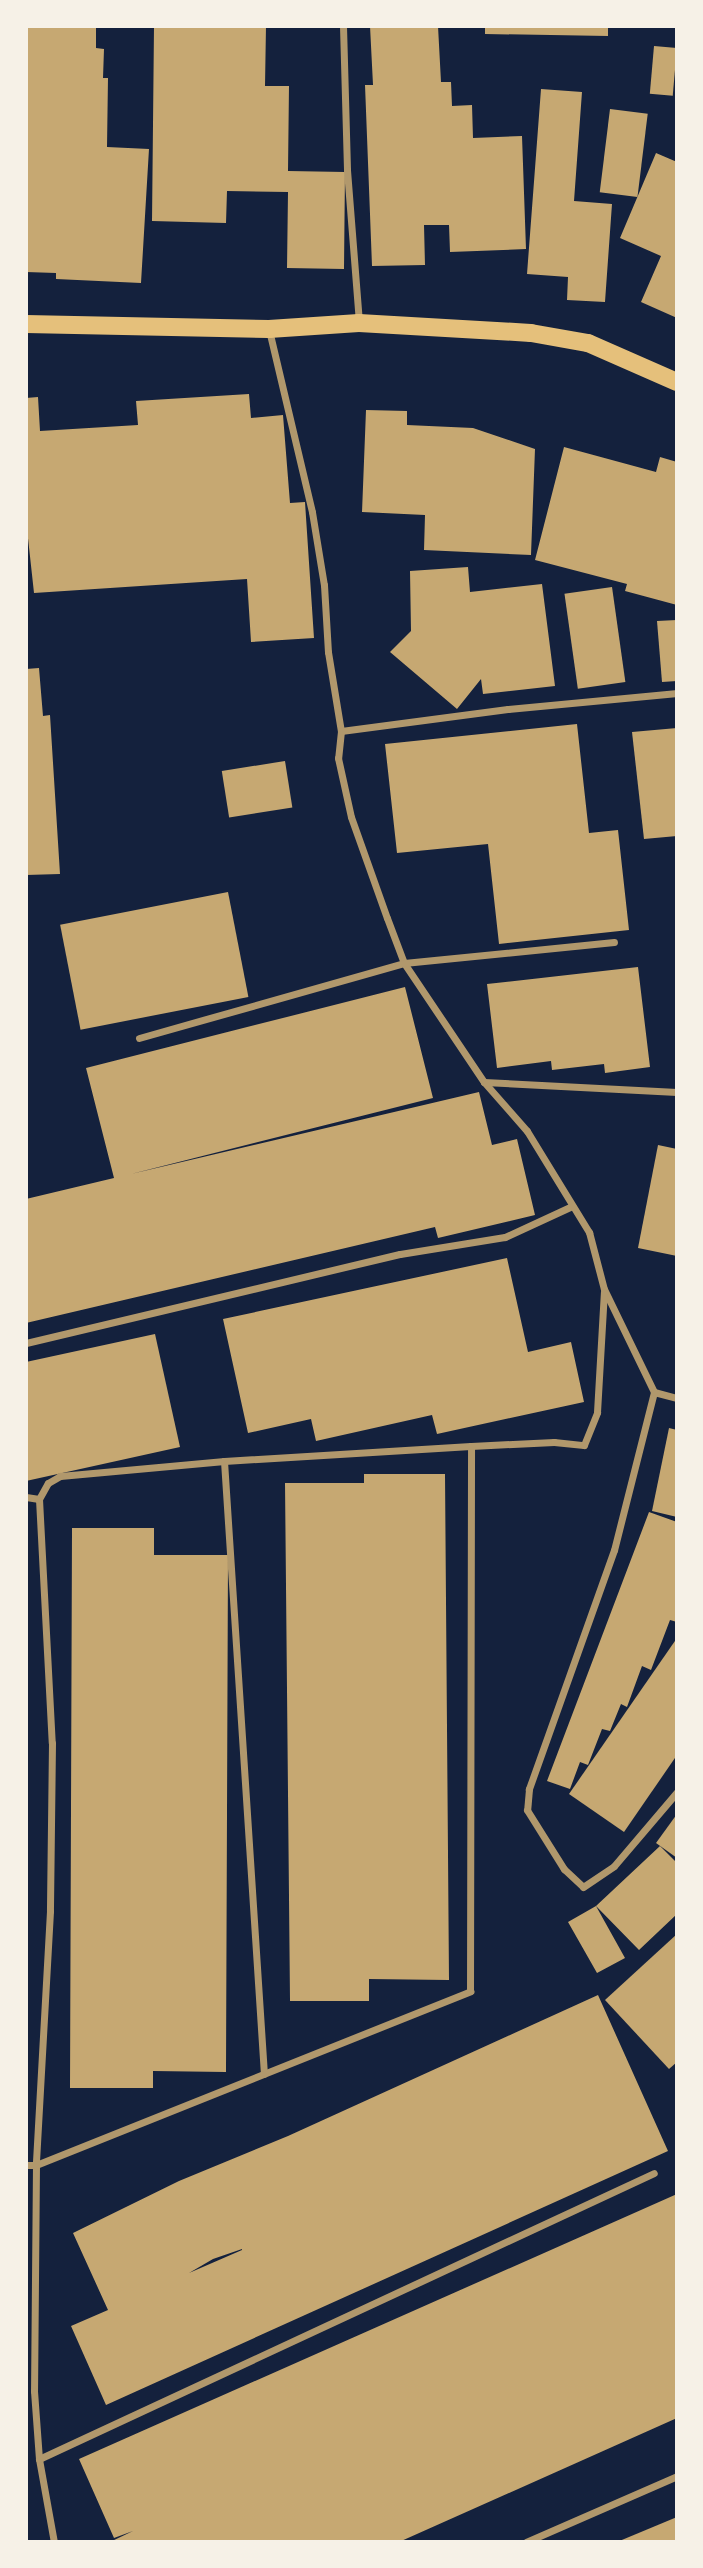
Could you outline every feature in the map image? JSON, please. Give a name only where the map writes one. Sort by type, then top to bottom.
[{"type":"main road","points":[[26,324],[269,329],[359,323],[531,332],[588,343],[677,382]]},
{"type":"street","points":[[343,26],[347,170],[359,323]]},
{"type":"street","points":[[269,329],[312,512],[324,585],[328,652],[341,731],[338,758],[351,817],[404,963],[484,1082],[527,1131],[589,1232],[604,1289],[654,1392],[614,1550],[529,1789],[527,1810],[564,1869],[583,1887],[614,1866],[677,1792]]},
{"type":"street","points":[[341,731],[508,709],[677,694]]},
{"type":"street","points":[[139,1038],[404,963],[614,942]]},
{"type":"street","points":[[484,1082],[677,1091]]},
{"type":"street","points":[[26,1343],[400,1254],[505,1237],[572,1206]]},
{"type":"street","points":[[54,2542],[39,2459],[34,2391],[36,2165],[50,1911],[52,1743],[39,1499],[48,1483],[60,1476],[224,1461],[471,1446],[554,1442],[584,1445],[597,1412],[604,1289]]},
{"type":"street","points":[[654,1392],[677,1398]]},
{"type":"street","points":[[26,2165],[36,2165],[470,1991],[471,1446]]},
{"type":"street","points":[[224,1461],[264,2074]]},
{"type":"street","points":[[26,1497],[39,1499]]},
{"type":"street","points":[[39,2459],[654,2173]]},
{"type":"street","points":[[526,2542],[677,2476]]},
{"type":"building","points":[[26,26],[96,26],[96,48],[104,49],[103,78],[108,78],[107,147],[149,149],[141,283],[56,279],[56,273],[26,272]]},
{"type":"building","points":[[154,26],[266,26],[265,86],[289,86],[288,171],[345,172],[344,269],[287,268],[288,192],[227,191],[226,223],[152,221]]},
{"type":"building","points":[[370,26],[438,26],[441,82],[451,82],[452,106],[472,105],[473,138],[522,136],[526,249],[450,252],[449,225],[424,225],[425,265],[372,266],[365,85],[373,85]]},
{"type":"building","points":[[485,26],[608,26],[608,36],[485,34]]},
{"type":"building","points":[[654,46],[677,48],[673,96],[650,94]]},
{"type":"building","points":[[541,89],[582,92],[574,201],[612,204],[605,302],[567,300],[568,277],[527,274]]},
{"type":"building","points":[[610,109],[648,114],[637,197],[600,192]]},
{"type":"building","points":[[656,153],[677,162],[677,318],[641,302],[661,256],[620,238]]},
{"type":"building","points":[[249,394],[251,418],[283,415],[290,503],[305,502],[314,638],[251,642],[247,579],[34,593],[26,520],[26,398],[38,397],[40,431],[138,425],[136,401]]},
{"type":"building","points":[[366,410],[407,411],[407,425],[473,428],[535,449],[531,555],[424,550],[425,515],[362,512]]},
{"type":"building","points":[[564,447],[656,472],[660,457],[677,462],[677,605],[625,591],[627,584],[535,560]]},
{"type":"building","points":[[468,567],[470,592],[542,584],[555,686],[483,694],[481,679],[457,709],[390,652],[411,631],[410,571]]},
{"type":"building","points":[[612,587],[625,682],[578,689],[564,594]]},
{"type":"building","points":[[677,620],[677,681],[662,682],[657,621]]},
{"type":"building","points":[[39,668],[43,716],[50,715],[60,874],[26,875],[26,669]]},
{"type":"building","points":[[577,724],[589,833],[618,830],[629,930],[499,944],[488,844],[397,853],[385,744]]},
{"type":"building","points":[[677,728],[677,836],[644,839],[632,732]]},
{"type":"building","points":[[285,761],[292,807],[229,817],[222,771]]},
{"type":"building","points":[[228,892],[248,997],[81,1030],[60,925]]},
{"type":"building","points":[[638,967],[650,1067],[605,1073],[604,1064],[552,1070],[551,1061],[497,1068],[487,984]]},
{"type":"building","points":[[405,987],[433,1098],[131,1174],[479,1092],[492,1145],[517,1139],[535,1215],[438,1238],[435,1227],[26,1323],[26,1199],[114,1178],[86,1068]]},
{"type":"building","points":[[658,1145],[677,1149],[677,1256],[638,1248]]},
{"type":"building","points":[[507,1258],[528,1352],[571,1342],[584,1402],[437,1434],[432,1415],[316,1441],[311,1419],[248,1433],[223,1319]]},
{"type":"building","points":[[155,1334],[180,1447],[26,1481],[26,1362]]},
{"type":"building","points":[[669,1428],[677,1430],[677,1517],[652,1511]]},
{"type":"building","points":[[364,1474],[445,1474],[449,1980],[369,1979],[369,2001],[290,2001],[285,1483],[364,1483]]},
{"type":"building","points":[[649,1512],[677,1522],[677,1622],[670,1620],[651,1670],[642,1666],[627,1707],[621,1704],[610,1731],[602,1729],[588,1765],[580,1762],[570,1789],[547,1781]]},
{"type":"building","points":[[72,1528],[154,1528],[154,1555],[228,1555],[226,2072],[153,2071],[153,2088],[70,2088]]},
{"type":"building","points":[[677,1638],[677,1755],[624,1832],[569,1794]]},
{"type":"building","points":[[677,1814],[677,1858],[656,1843]]},
{"type":"building","points":[[660,1846],[677,1863],[677,1914],[639,1950],[596,1906]]},
{"type":"building","points":[[596,1906],[625,1958],[597,1973],[568,1922]]},
{"type":"building","points":[[677,1934],[677,2062],[669,2069],[605,2000]]},
{"type":"building","points":[[598,1995],[668,2151],[106,2405],[71,2326],[108,2310],[73,2233],[179,2181],[288,2136]],"holes":[[[242,2250],[189,2273],[213,2259]]]},
{"type":"building","points":[[677,2194],[677,2418],[399,2542],[110,2542],[133,2531],[114,2538],[79,2459]]},
{"type":"building","points":[[677,2517],[677,2542],[617,2542]]}]
